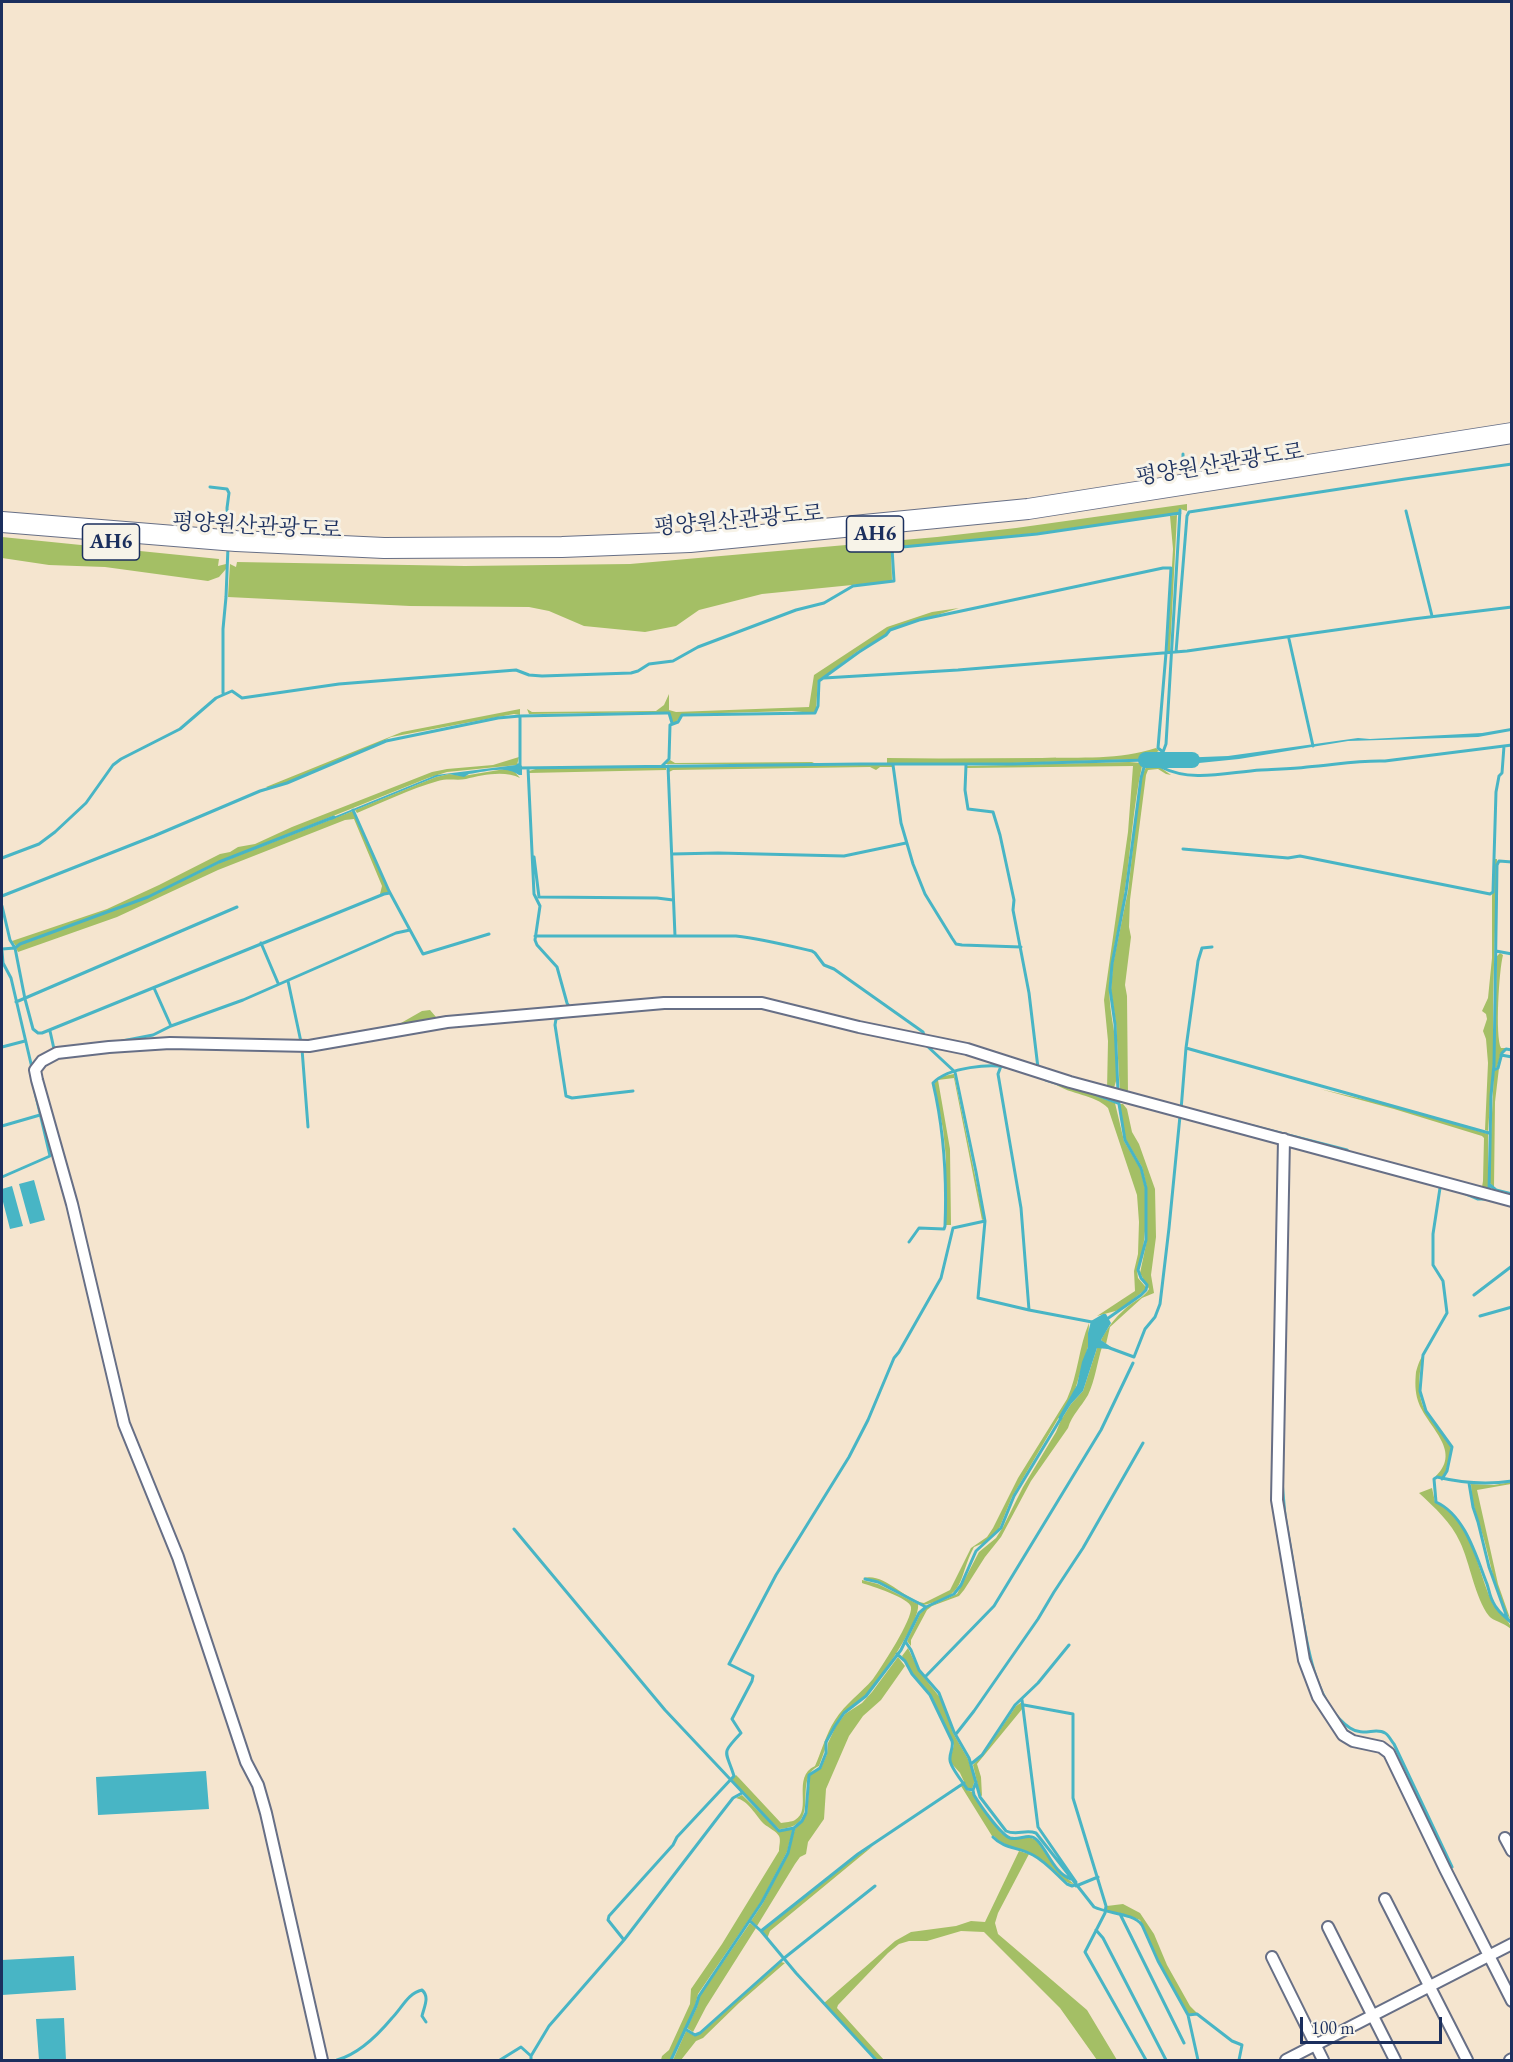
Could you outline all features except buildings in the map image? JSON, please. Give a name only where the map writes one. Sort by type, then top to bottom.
[{"type":"highway","points":[[2,522],[228,546],[538,548],[713,540],[1028,509],[1512,433]]},
{"type":"highway","name":"평양원산관광도로","points":[[2,533],[447,559],[692,551],[1026,519],[1512,445]]},
{"type":"street","points":[[322,2061],[258,1785],[246,1762],[178,1557],[124,1424],[72,1204],[41,1099],[35,1070],[37,1065],[48,1057],[57,1053],[109,1047],[170,1043],[309,1046],[447,1022],[664,1003],[762,1002],[870,1029],[968,1049],[1070,1082],[1512,1201]]},
{"type":"street","points":[[1284,1139],[1277,1500],[1304,1660],[1318,1697],[1343,1735],[1353,1741],[1381,1747],[1389,1753],[1512,2001]]},
{"type":"street","points":[[1504,1838],[1512,1851]]},
{"type":"street","points":[[1385,1899],[1467,2061]]},
{"type":"street","points":[[1328,1927],[1395,2061]]},
{"type":"street","points":[[1286,2061],[1512,1944]]},
{"type":"street","points":[[1272,1957],[1323,2061]]},
{"type":"green space","points":[[1187,504],[1187,511],[1180,509],[1178,513],[1037,533],[891,548],[892,581],[762,594],[699,610],[676,626],[645,632],[584,626],[549,611],[529,607],[410,606],[228,597],[230,564],[236,567],[237,562],[465,566],[630,564],[937,537]]},
{"type":"green space","points":[[1177,515],[1170,652],[1167,652],[1173,549],[1170,516]]},
{"type":"green space","points":[[2,537],[219,559],[218,566],[226,564],[226,569],[219,577],[208,581],[105,567],[49,565],[2,558]]},
{"type":"green space","points":[[959,608],[890,630],[886,635],[858,651],[818,681],[816,710],[813,713],[792,711],[686,714],[675,723],[670,720],[669,712],[529,714],[527,709],[532,712],[656,711],[664,705],[669,694],[669,710],[676,712],[809,707],[814,675],[887,627],[932,612]]},
{"type":"green space","points":[[520,709],[520,715],[514,714],[391,737],[359,753],[270,789],[266,787],[402,732]]},
{"type":"green space","points":[[1156,748],[1159,751],[1141,759],[1012,763],[887,763],[887,758],[1100,757]]},
{"type":"green space","points":[[519,757],[517,765],[447,772],[428,778],[218,862],[147,897],[16,946],[12,941],[107,909],[220,854],[255,844],[292,827],[432,772],[493,765]]},
{"type":"green space","points":[[670,760],[675,763],[812,762],[816,764],[665,764]]},
{"type":"green space","points":[[1141,763],[1142,766],[1123,903],[1110,974],[1110,1003],[1117,1071],[1113,1090],[1107,1090],[1108,1041],[1104,1000],[1128,832],[1133,766],[967,768],[967,766]]},
{"type":"green space","points":[[892,765],[892,767],[880,767],[876,770],[870,767],[673,770],[669,772],[669,767]]},
{"type":"green space","points":[[1147,765],[1157,765],[1171,775],[1158,769],[1148,770],[1146,775],[1130,900],[1131,937],[1125,985],[1128,1095],[1120,1093],[1116,1023],[1111,990],[1113,964],[1128,891],[1141,778]]},
{"type":"green space","points":[[666,767],[666,770],[529,773],[539,768]]},
{"type":"green space","points":[[505,769],[514,771],[520,778],[500,774],[463,780],[442,780],[357,813],[355,810],[436,777],[449,774],[463,776]]},
{"type":"green space","points":[[353,811],[389,893],[380,894],[382,886],[354,819],[345,820],[218,870],[117,917],[18,952],[16,948],[147,898],[219,863]]},
{"type":"green space","points":[[1495,859],[1497,859],[1493,1064],[1488,1131],[1485,1130],[1488,1063],[1483,1031],[1487,1019],[1486,1014],[1482,1011],[1488,998],[1492,958],[1492,896]]},
{"type":"green space","points":[[1500,953],[1503,955],[1499,988],[1498,1031],[1501,1048],[1506,1048],[1501,1053],[1497,1067],[1494,1069],[1497,956]]},
{"type":"green space","points":[[550,1007],[547,1010],[366,1031],[401,1023],[422,1011],[430,1010],[436,1017]]},
{"type":"green space","points":[[1499,1068],[1495,1102],[1494,1187],[1489,1177],[1494,1071]]},
{"type":"green space","points":[[954,1074],[984,1219],[982,1220],[954,1078],[938,1080],[950,1149],[951,1225],[946,1225],[946,1158],[934,1084],[939,1077]]},
{"type":"green space","points":[[1055,1084],[1115,1103],[1124,1141],[1140,1168],[1145,1188],[1145,1231],[1143,1250],[1137,1270],[1138,1278],[1145,1286],[1145,1290],[1119,1310],[1097,1316],[1135,1291],[1134,1271],[1138,1254],[1139,1222],[1137,1195],[1108,1108],[1096,1100]]},
{"type":"green space","points":[[1320,1089],[1397,1107],[1488,1134],[1488,1190],[1480,1189],[1483,1181],[1484,1138],[1482,1136]]},
{"type":"green space","points":[[1119,1104],[1123,1104],[1127,1109],[1132,1132],[1139,1144],[1155,1189],[1156,1237],[1151,1275],[1154,1293],[1142,1298],[1110,1327],[1106,1344],[1101,1340],[1110,1325],[1149,1289],[1140,1273],[1147,1240],[1147,1188],[1142,1167],[1126,1140]]},
{"type":"green space","points":[[1089,1323],[1088,1347],[1075,1390],[1012,1497],[999,1529],[986,1542],[974,1547],[959,1585],[954,1591],[948,1597],[923,1605],[878,1581],[863,1578],[871,1577],[886,1582],[916,1601],[924,1603],[950,1590],[971,1548],[987,1537],[993,1528],[1018,1478],[1067,1399]]},
{"type":"green space","points":[[1102,1347],[1088,1395],[1031,1481],[1001,1537],[959,1596],[927,1610],[911,1640],[911,1646],[907,1641],[920,1614],[926,1608],[957,1594],[979,1552],[996,1538],[1061,1420],[1083,1391],[1097,1348]]},
{"type":"green space","points":[[1423,1355],[1419,1384],[1423,1405],[1451,1448],[1446,1471],[1442,1477],[1436,1476],[1446,1457],[1444,1447],[1422,1410],[1416,1394],[1416,1372]]},
{"type":"green space","points":[[1511,1482],[1511,1484],[1477,1490],[1498,1584],[1511,1621],[1496,1588],[1471,1493],[1471,1484],[1494,1485]]},
{"type":"green space","points":[[1432,1488],[1435,1502],[1447,1509],[1465,1532],[1491,1600],[1511,1629],[1493,1619],[1484,1609],[1464,1550],[1456,1535],[1442,1516],[1419,1493]]},
{"type":"green space","points":[[862,1580],[878,1584],[918,1604],[917,1612],[906,1637],[880,1677],[866,1695],[844,1713],[833,1728],[819,1766],[811,1772],[807,1781],[801,1820],[793,1826],[779,1829],[742,1793],[732,1779],[736,1775],[781,1823],[794,1821],[800,1815],[804,1778],[815,1766],[832,1725],[843,1709],[873,1679],[896,1643],[910,1613],[911,1607],[904,1600],[862,1583]]},
{"type":"green space","points":[[908,1648],[919,1671],[942,1700],[953,1733],[968,1759],[975,1780],[972,1789],[967,1788],[960,1773],[952,1764],[950,1759],[954,1745],[931,1695],[912,1673],[902,1656]]},
{"type":"green space","points":[[898,1657],[905,1666],[881,1700],[863,1716],[849,1736],[826,1789],[824,1819],[808,1842],[806,1854],[800,1857],[795,1864],[757,1926],[751,1921],[763,1903],[788,1853],[795,1829],[807,1814],[810,1775],[821,1768],[827,1754],[828,1743],[836,1726],[845,1714],[862,1703],[872,1692]]},
{"type":"green space","points":[[1022,1702],[1023,1708],[977,1764],[981,1777],[982,1796],[973,1765],[1016,1706]]},
{"type":"green space","points":[[963,1784],[967,1790],[972,1792],[1001,1833],[1013,1839],[1029,1837],[1036,1840],[1058,1871],[1074,1884],[1061,1878],[1029,1852],[1004,1844],[992,1836],[961,1786]]},
{"type":"green space","points":[[742,1795],[779,1831],[793,1829],[787,1852],[761,1902],[698,1994],[671,2060],[661,2060],[669,2050],[690,2004],[691,1989],[722,1944],[779,1851],[779,1836],[764,1824],[748,1805],[736,1798]]},
{"type":"green space","points":[[873,1846],[770,1931],[767,1939],[762,1931],[858,1855]]},
{"type":"green space","points":[[1019,1851],[1029,1854],[998,1913],[995,1923],[998,1934],[1087,2010],[1117,2060],[1097,2060],[1060,2008],[984,1932],[961,1931],[927,1941],[909,1941],[899,1944],[838,2005],[837,2008],[884,2060],[877,2060],[824,2003],[895,1941],[911,1932],[956,1926],[971,1921],[985,1922]]},
{"type":"green space","points":[[1123,1904],[1140,1913],[1154,1934],[1167,1965],[1190,2006],[1197,2013],[1188,2014],[1140,1920],[1120,1913],[1106,1912],[1107,1906]]},
{"type":"green space","points":[[750,1923],[756,1928],[706,2007],[693,2032],[687,2028],[699,1997]]},
{"type":"green space","points":[[781,1962],[785,1963],[703,2038],[696,2041],[681,2060],[673,2060],[686,2031],[695,2036],[700,2034]]},
{"type":"water","points":[[1511,728],[1511,731],[1478,737],[1348,741],[1239,759],[1169,766],[1170,752],[1177,758],[1228,756],[1358,738],[1482,733]]},
{"type":"water","points":[[518,763],[522,766],[522,775],[501,770],[469,774],[464,777],[449,774],[436,777],[331,820],[331,818],[436,775]]},
{"type":"water","points":[[34,1180],[45,1220],[30,1224],[19,1184]]},
{"type":"water","points":[[12,1186],[23,1226],[10,1229],[2,1189]]},
{"type":"water","points":[[1106,1314],[1111,1323],[1101,1340],[1111,1347],[1097,1348],[1083,1391],[1061,1420],[1058,1418],[1077,1385],[1088,1347],[1091,1321]]},
{"type":"water","points":[[206,1771],[209,1809],[98,1815],[96,1777]]},
{"type":"water","points":[[74,1956],[76,1990],[2,1995],[2,1960]]},
{"type":"water","points":[[64,2018],[66,2060],[39,2060],[36,2019]]},
{"type":"waterway","points":[[1183,454],[1183,467]]},
{"type":"waterway","points":[[1176,652],[1189,512],[1512,464]]},
{"type":"waterway","points":[[210,487],[227,489],[229,493],[228,534]]},
{"type":"waterway","points":[[1180,510],[1166,744],[1157,759],[1161,767],[1173,772],[1198,776],[1385,761],[1512,745]]},
{"type":"waterway","points":[[1406,511],[1432,616]]},
{"type":"waterway","points":[[2,858],[39,844],[86,803],[113,765],[180,729],[216,698],[232,691],[242,698],[339,684],[516,670],[529,675],[542,676],[631,673],[649,664],[673,661],[698,647],[796,610],[824,603],[853,586],[894,581],[892,548],[1037,534],[1180,513]]},
{"type":"waterway","points":[[223,693],[223,629],[228,547]]},
{"type":"waterway","points":[[662,766],[669,759],[670,725],[678,722],[682,715],[815,713],[818,706],[819,681],[890,630],[919,620],[1171,568],[1158,748],[1163,752]]},
{"type":"waterway","points":[[824,678],[958,670],[1187,651],[1512,607]]},
{"type":"waterway","points":[[1289,639],[1313,746]]},
{"type":"waterway","points":[[520,716],[669,713],[672,723]]},
{"type":"waterway","points":[[2,896],[260,791],[287,783],[386,741],[498,718],[520,716],[520,766]]},
{"type":"waterway","points":[[1183,849],[1288,858],[1300,856],[1490,894],[1493,892],[1496,792],[1499,776],[1502,773],[1504,746]]},
{"type":"waterway","points":[[518,768],[1012,764],[1146,760],[1141,778],[1126,892],[1112,964],[1110,989],[1115,1024],[1118,1091]]},
{"type":"waterway","points":[[1146,760],[1192,760]]},
{"type":"waterway","points":[[893,765],[901,823],[913,864],[925,894],[956,944],[1021,947]]},
{"type":"waterway","points":[[966,765],[965,790],[968,809],[993,812],[1000,835],[1014,900],[1013,910],[1029,993],[1038,1068]]},
{"type":"waterway","points":[[668,766],[675,936]]},
{"type":"waterway","points":[[528,768],[534,894],[540,906],[535,940],[557,967],[570,1008]]},
{"type":"waterway","points":[[353,810],[389,891],[410,930]]},
{"type":"waterway","points":[[2,949],[15,948],[20,944],[148,897],[219,862],[334,817]]},
{"type":"waterway","points":[[672,854],[844,856],[906,843]]},
{"type":"waterway","points":[[534,857],[539,897],[673,900]]},
{"type":"waterway","points":[[1489,1192],[1494,1064],[1497,865],[1499,861],[1512,862]]},
{"type":"waterway","points":[[2,906],[10,940],[15,948],[33,1029],[42,1033],[390,893]]},
{"type":"waterway","points":[[16,1002],[237,907]]},
{"type":"waterway","points":[[122,1041],[153,1035],[171,1026],[243,1000],[396,933],[410,930],[423,954],[489,934]]},
{"type":"waterway","points":[[535,936],[736,936],[812,951],[824,965],[834,969],[923,1032],[925,1038]]},
{"type":"waterway","points":[[261,943],[278,983]]},
{"type":"waterway","points":[[1181,1110],[1186,1048],[1198,961],[1202,948],[1212,947]]},
{"type":"waterway","points":[[2,951],[3,963],[11,978],[32,1068]]},
{"type":"waterway","points":[[1496,951],[1512,954]]},
{"type":"waterway","points":[[288,981],[301,1042]]},
{"type":"waterway","points":[[154,988],[171,1026]]},
{"type":"waterway","points":[[562,1017],[556,1019],[555,1025],[566,1096],[572,1098],[633,1091]]},
{"type":"waterway","points":[[50,1031],[54,1049],[56,1049]]},
{"type":"waterway","points":[[2,1047],[25,1041]]},
{"type":"waterway","points":[[926,1045],[955,1072],[976,1172],[985,1221],[978,1298],[1092,1322]]},
{"type":"waterway","points":[[1186,1048],[1489,1133]]},
{"type":"waterway","points":[[302,1049],[308,1127]]},
{"type":"waterway","points":[[1494,1070],[1498,1068],[1502,1053],[1506,1049],[1512,1050]]},
{"type":"waterway","points":[[1501,1055],[1512,1057]]},
{"type":"waterway","points":[[909,1242],[919,1228],[944,1229],[945,1226],[944,1154],[933,1083],[959,1070],[981,1066],[1011,1068]]},
{"type":"waterway","points":[[1001,1066],[998,1074],[1021,1208],[1029,1310]]},
{"type":"waterway","points":[[2,1177],[50,1156],[31,1075]]},
{"type":"waterway","points":[[1046,1080],[1059,1084]]},
{"type":"waterway","points":[[1092,1093],[1118,1103]]},
{"type":"waterway","points":[[1107,1319],[1141,1295],[1147,1285],[1138,1270],[1146,1240],[1146,1188],[1141,1168],[1125,1140],[1118,1098]]},
{"type":"waterway","points":[[2,1126],[40,1115]]},
{"type":"waterway","points":[[1107,1347],[1134,1357],[1145,1329],[1155,1317],[1160,1304],[1180,1116]]},
{"type":"waterway","points":[[1241,1123],[1347,1150],[1351,1154]]},
{"type":"waterway","points":[[1490,1185],[1496,1190],[1512,1194]]},
{"type":"waterway","points":[[1442,1479],[1447,1471],[1452,1447],[1426,1411],[1420,1391],[1423,1355],[1447,1313],[1443,1281],[1433,1265],[1433,1234],[1440,1188],[1444,1186]]},
{"type":"waterway","points":[[1464,1193],[1478,1199],[1486,1199]]},
{"type":"waterway","points":[[531,2056],[549,2026],[624,1940],[608,1920],[609,1916],[673,1845],[677,1837],[734,1776],[727,1757],[727,1749],[741,1733],[732,1719],[753,1676],[729,1664],[776,1575],[849,1457],[868,1420],[894,1358],[941,1278],[953,1228],[985,1221]]},
{"type":"waterway","points":[[1474,1295],[1512,1266]]},
{"type":"waterway","points":[[1480,1316],[1512,1307]]},
{"type":"waterway","points":[[925,1677],[994,1606],[1101,1430],[1133,1363]]},
{"type":"waterway","points":[[671,2060],[699,1996],[762,1902],[788,1853],[794,1828],[802,1821],[806,1813],[809,1775],[820,1768],[826,1753],[826,1742],[835,1726],[844,1713],[866,1696],[901,1650],[919,1613],[926,1607],[954,1594],[961,1585],[976,1551],[1001,1528],[1014,1496],[1061,1418]]},
{"type":"waterway","points":[[956,1734],[1038,1619],[1083,1548],[1143,1443]]},
{"type":"waterway","points":[[1512,1481],[1483,1483],[1437,1477],[1434,1479],[1436,1502],[1455,1516],[1462,1526],[1474,1549],[1492,1600],[1499,1611],[1512,1623]]},
{"type":"waterway","points":[[1282,1481],[1293,1563]]},
{"type":"waterway","points":[[1469,1483],[1489,1567],[1508,1620]]},
{"type":"waterway","points":[[514,1529],[665,1710],[779,1831],[794,1828]]},
{"type":"waterway","points":[[865,1579],[878,1582],[926,1607]]},
{"type":"waterway","points":[[1299,1597],[1313,1668],[1327,1703],[1337,1717],[1355,1731],[1381,1731],[1389,1737],[1452,1867]]},
{"type":"waterway","points":[[905,1641],[919,1670],[939,1693],[954,1732],[969,1758],[980,1797],[1006,1831],[1036,1833],[1094,1907],[1133,1918],[1142,1925],[1158,1961],[1188,2015],[1198,2060]]},
{"type":"waterway","points":[[971,1764],[982,1755],[1015,1705],[1038,1683],[1069,1645]]},
{"type":"waterway","points":[[897,1654],[905,1661],[912,1674],[930,1695],[952,1741],[950,1757],[952,1766],[967,1789],[973,1790]]},
{"type":"waterway","points":[[993,1837],[1002,1844],[1028,1852],[1047,1865],[1067,1884],[1075,1885],[1076,1882],[1038,1827],[1022,1700]]},
{"type":"waterway","points":[[1024,1705],[1073,1714],[1073,1798],[1106,1906],[1105,1913],[1085,1952],[1146,2060]]},
{"type":"waterway","points":[[976,1782],[974,1795],[1001,1831],[1010,1838],[1031,1837],[1037,1840],[1060,1872],[1071,1879]]},
{"type":"waterway","points":[[761,1931],[858,1854],[964,1783]]},
{"type":"waterway","points":[[624,1940],[733,1798],[742,1793]]},
{"type":"waterway","points":[[1076,1886],[1098,1877]]},
{"type":"waterway","points":[[685,2029],[695,2035],[700,2033],[783,1959],[875,1886]]},
{"type":"waterway","points":[[1120,1914],[1184,2043]]},
{"type":"waterway","points":[[750,1921],[876,2060]]},
{"type":"waterway","points":[[1096,1930],[1103,1938],[1166,2060]]},
{"type":"waterway","points":[[337,2060],[367,2044],[409,1998],[422,1990],[426,1996],[422,2016],[426,2022]]},
{"type":"waterway","points":[[1188,2015],[1197,2014],[1232,2041],[1242,2045],[1239,2060]]},
{"type":"waterway","points":[[500,2060],[521,2047],[531,2056],[531,2060]]}]
